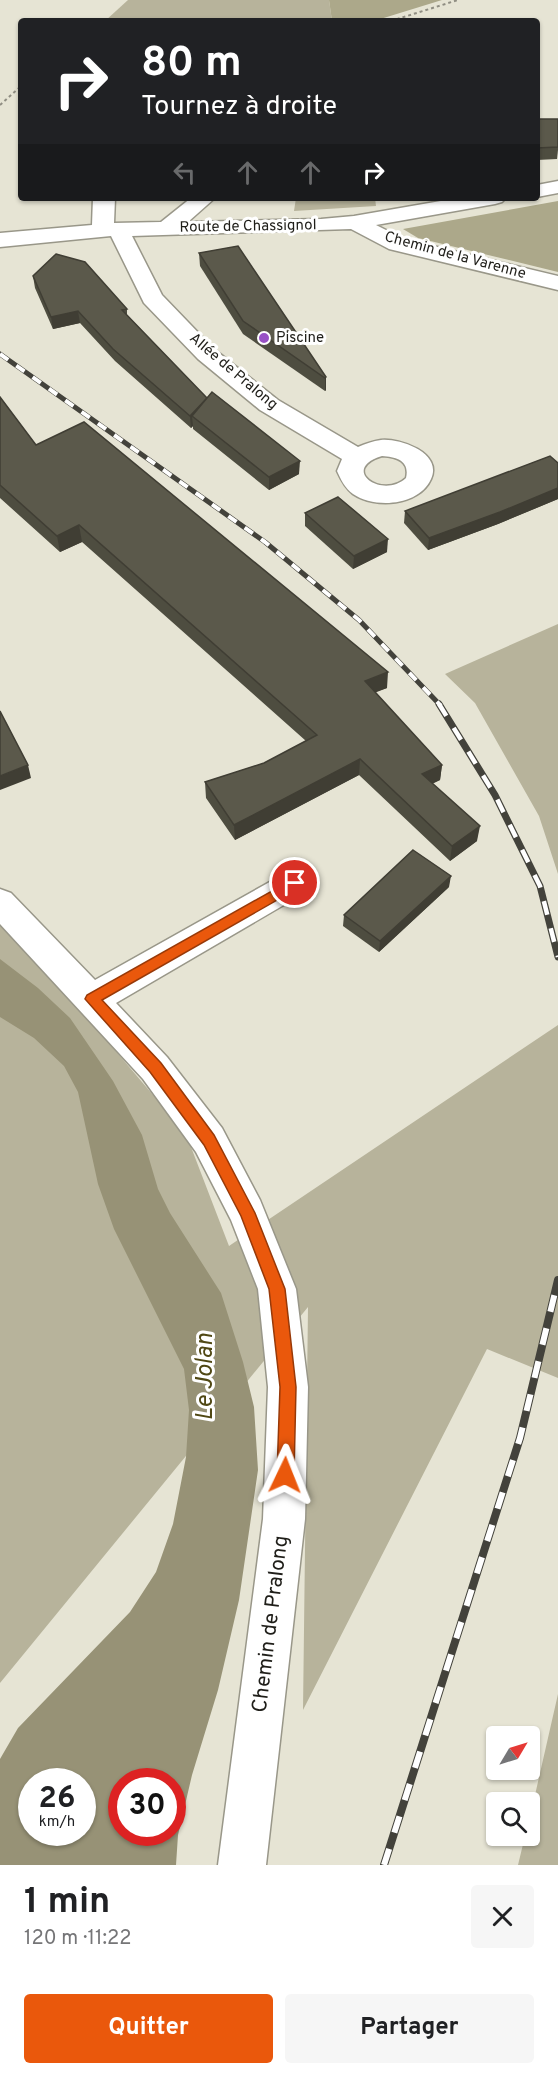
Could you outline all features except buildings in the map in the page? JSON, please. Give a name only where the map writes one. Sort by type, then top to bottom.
[{"type":"street","points":[[540,190],[558,187]]},
{"type":"street","points":[[105,201],[111,230]]},
{"type":"street","points":[[166,229],[200,201]]},
{"type":"street","name":"Route de Chassignol","points":[[0,240],[111,230],[321,225],[354,222],[477,201]]},
{"type":"street","name":"Chemin de la Varenne","points":[[354,222],[397,244],[558,283]]},
{"type":"street","name":"Allée de Pralong","points":[[111,230],[152,298],[206,354],[269,405],[356,456]]},
{"type":"street","points":[[92,999],[295,883]]},
{"type":"street","name":"Chemin de Pralong","points":[[0,902],[155,1068],[209,1140],[248,1213],[277,1289],[288,1387],[284,1519],[242,1865]]},
{"type":"path","points":[[401,18],[458,0]]},
{"type":"path","points":[[0,105],[18,89]]},
{"type":"shaded area","points":[[128,0],[329,0],[332,18],[108,18]]},
{"type":"shaded area","points":[[329,0],[442,0],[384,18],[332,18]]},
{"type":"shaded area","points":[[296,201],[375,201],[376,206],[294,211]]},
{"type":"shaded area","points":[[558,201],[558,272],[418,238],[403,229]]},
{"type":"shaded area","points":[[558,624],[558,874],[539,816],[475,703],[445,674]]},
{"type":"shaded area","points":[[0,922],[37,958],[186,1134],[229,1246],[558,1025],[558,1378],[487,1349],[303,1710],[308,1307],[0,1683]]},
{"type":"shaded area","points":[[558,1694],[558,1865],[518,1865],[523,1846],[540,1846],[540,1792],[536,1792]]},
{"type":"water","name":"Le Jolan","points":[[0,959],[38,988],[70,1018],[113,1081],[142,1135],[158,1189],[170,1213],[221,1293],[243,1362],[254,1407],[258,1470],[239,1600],[218,1690],[186,1801],[186,1768],[108,1768],[108,1846],[177,1846],[176,1865],[0,1865],[0,1759],[18,1728],[130,1612],[156,1572],[173,1524],[186,1457],[189,1410],[184,1369],[114,1229],[98,1184],[78,1092],[64,1066],[34,1038],[0,1017]]},
{"type":"railway","points":[[0,354],[265,542],[359,620],[441,706]]},
{"type":"railway","points":[[439,704],[495,795],[540,886],[558,957]]},
{"type":"railway","points":[[384,1865],[520,1438],[558,1280]]},
{"type":"place","name":"Piscine","points":[[264,338]]},
{"type":"route","points":[[285,1475],[288,1387],[277,1289],[248,1213],[209,1140],[155,1068],[92,999],[295,883]]}]
